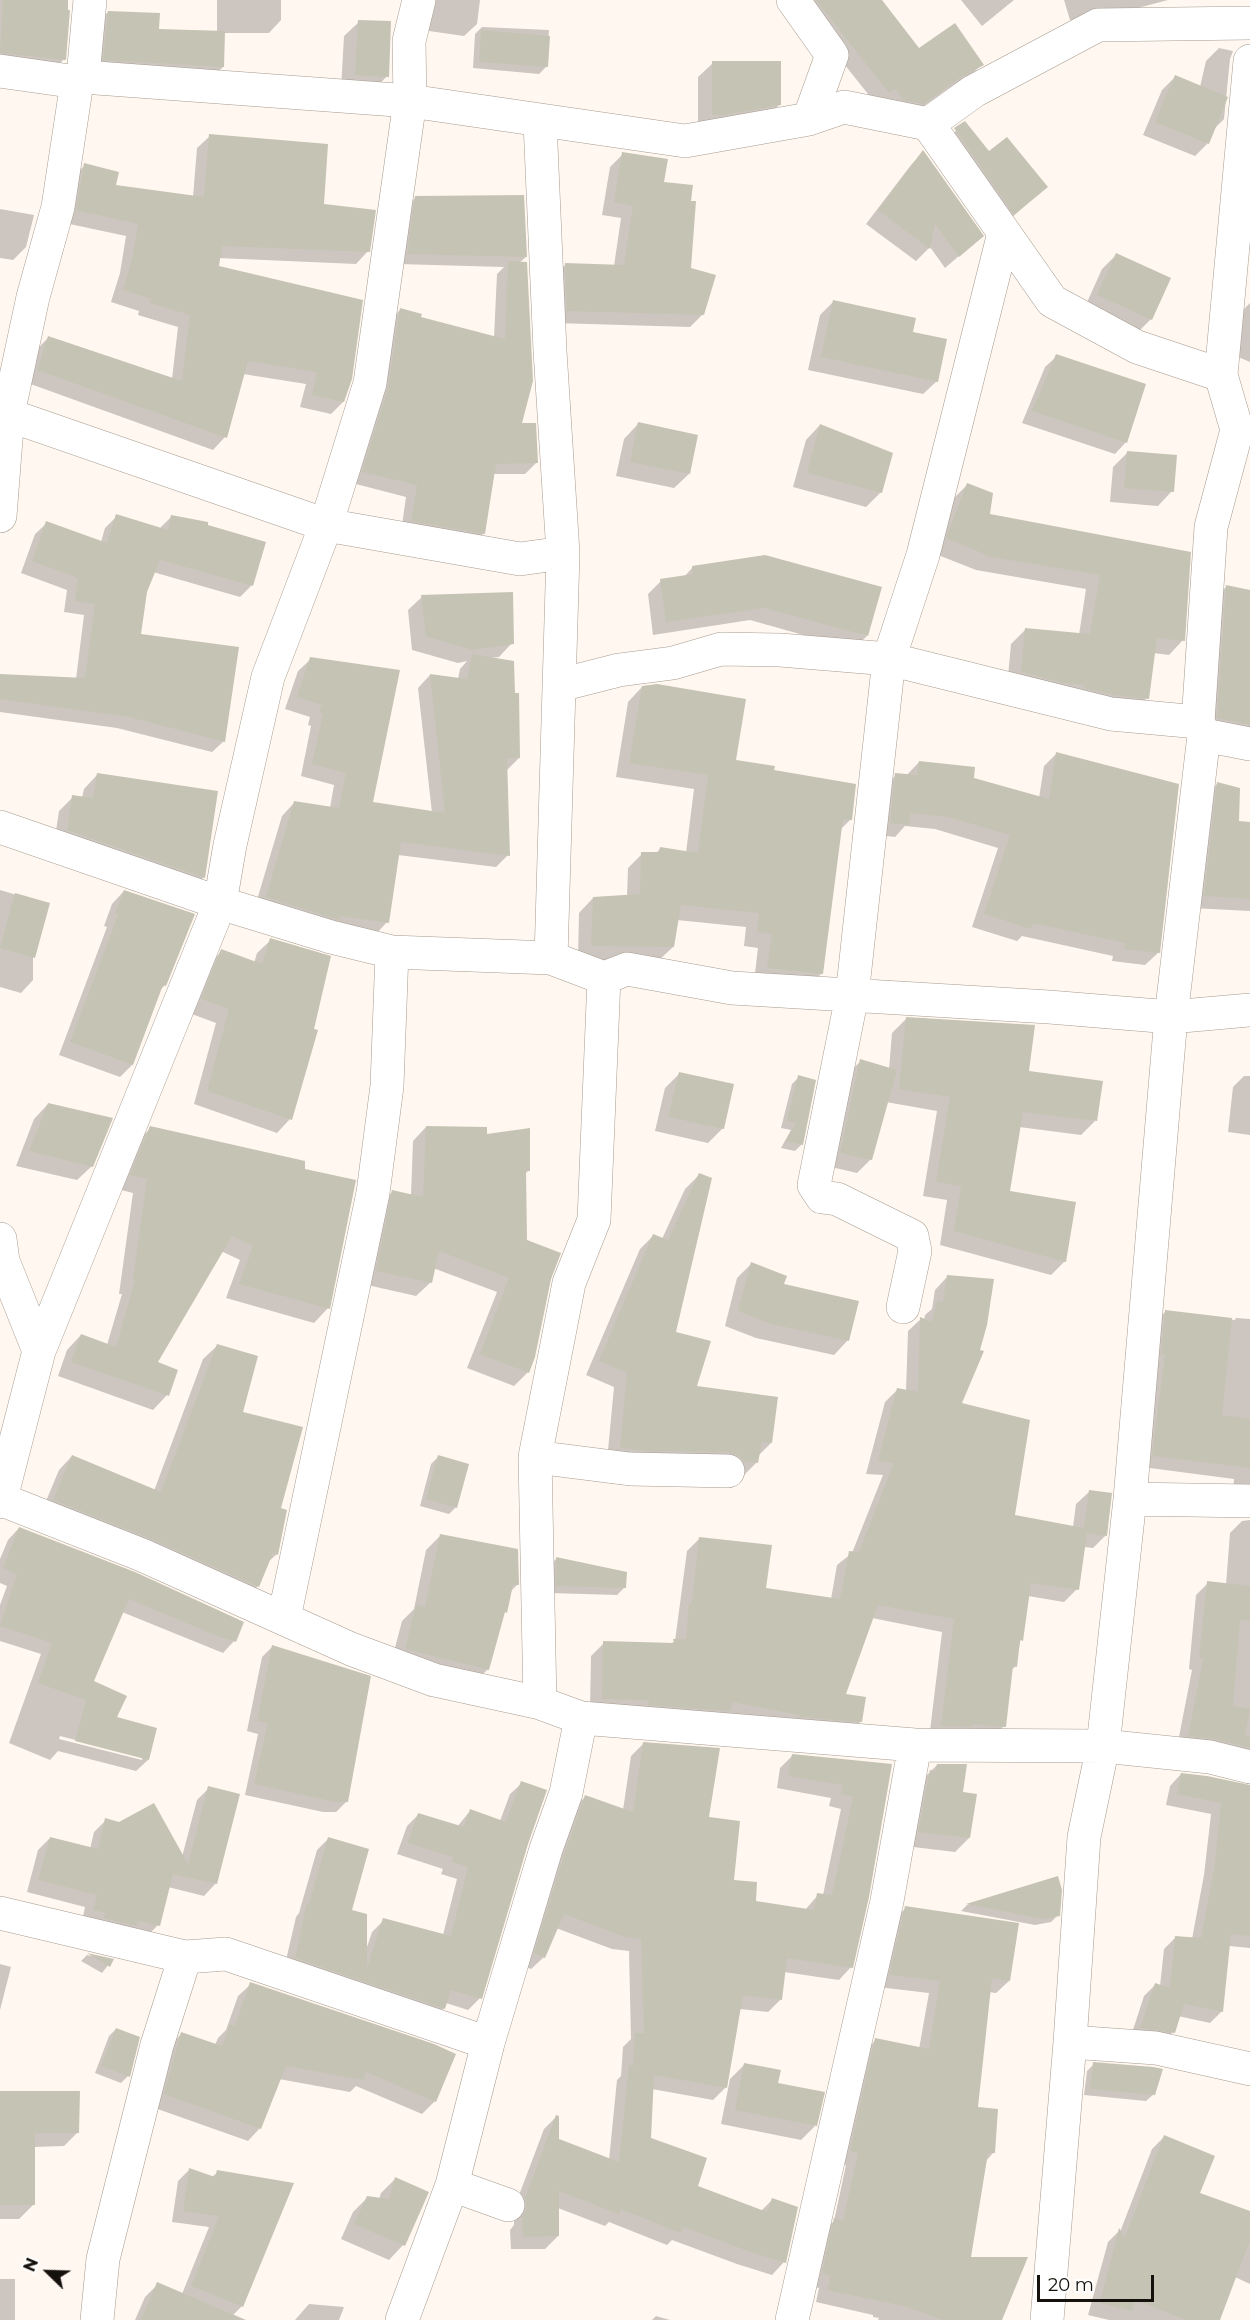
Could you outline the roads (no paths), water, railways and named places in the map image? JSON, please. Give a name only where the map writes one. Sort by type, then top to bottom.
[{"type":"street","points":[[0,516],[4,413],[58,207],[80,79],[90,0]]},
{"type":"street","points":[[419,0],[409,41],[410,101],[370,383],[326,525],[268,677],[230,845],[220,903],[39,1351],[0,1500],[142,1555],[351,1648],[434,1680],[540,1703],[581,1718],[915,1745],[1103,1746],[1210,1757],[1250,1767]]},
{"type":"street","points":[[793,0],[832,55],[809,119]]},
{"type":"street","points":[[928,124],[974,91],[1098,25],[1250,23]]},
{"type":"street","points":[[1047,2320],[1084,1837],[1103,1746],[1130,1499],[1171,1017],[1201,728],[1211,527],[1244,434],[1221,375],[1250,61]]},
{"type":"street","points":[[0,71],[80,79],[410,101],[540,122],[685,141],[809,119],[844,108],[928,124],[1052,301],[1137,347],[1221,375]]},
{"type":"street","points":[[540,122],[550,351],[563,553],[551,958]]},
{"type":"street","points":[[903,1307],[915,1251],[912,1236],[837,1199],[822,1197],[814,1185],[852,996],[889,659],[923,555],[1004,234]]},
{"type":"street","points":[[4,413],[326,525],[520,560],[563,553]]},
{"type":"street","points":[[560,685],[619,670],[673,663],[721,649],[780,650],[889,659],[1111,714],[1201,728],[1250,744]]},
{"type":"street","points":[[0,829],[220,903],[331,937],[392,952],[551,958],[604,978],[627,969],[732,988],[1049,1007],[1171,1017],[1250,1010]]},
{"type":"street","points":[[284,1618],[373,1193],[387,1086],[392,952]]},
{"type":"street","points":[[540,1703],[535,1457],[569,1283],[594,1220],[604,978]]},
{"type":"street","points":[[0,1239],[3,1261],[39,1351]]},
{"type":"street","points":[[535,1457],[630,1469],[729,1471]]},
{"type":"street","points":[[1130,1499],[1250,1501]]},
{"type":"street","points":[[402,2320],[452,2185],[488,2043],[546,1849],[566,1793],[581,1718]]},
{"type":"street","points":[[792,2320],[886,1901],[915,1745]]},
{"type":"street","points":[[0,1913],[185,1957],[226,1954],[488,2043]]},
{"type":"street","points":[[98,2320],[103,2259],[157,2045],[185,1957]]},
{"type":"street","points":[[1070,2042],[1156,2048],[1250,2069]]},
{"type":"street","points":[[452,2185],[508,2205]]}]
